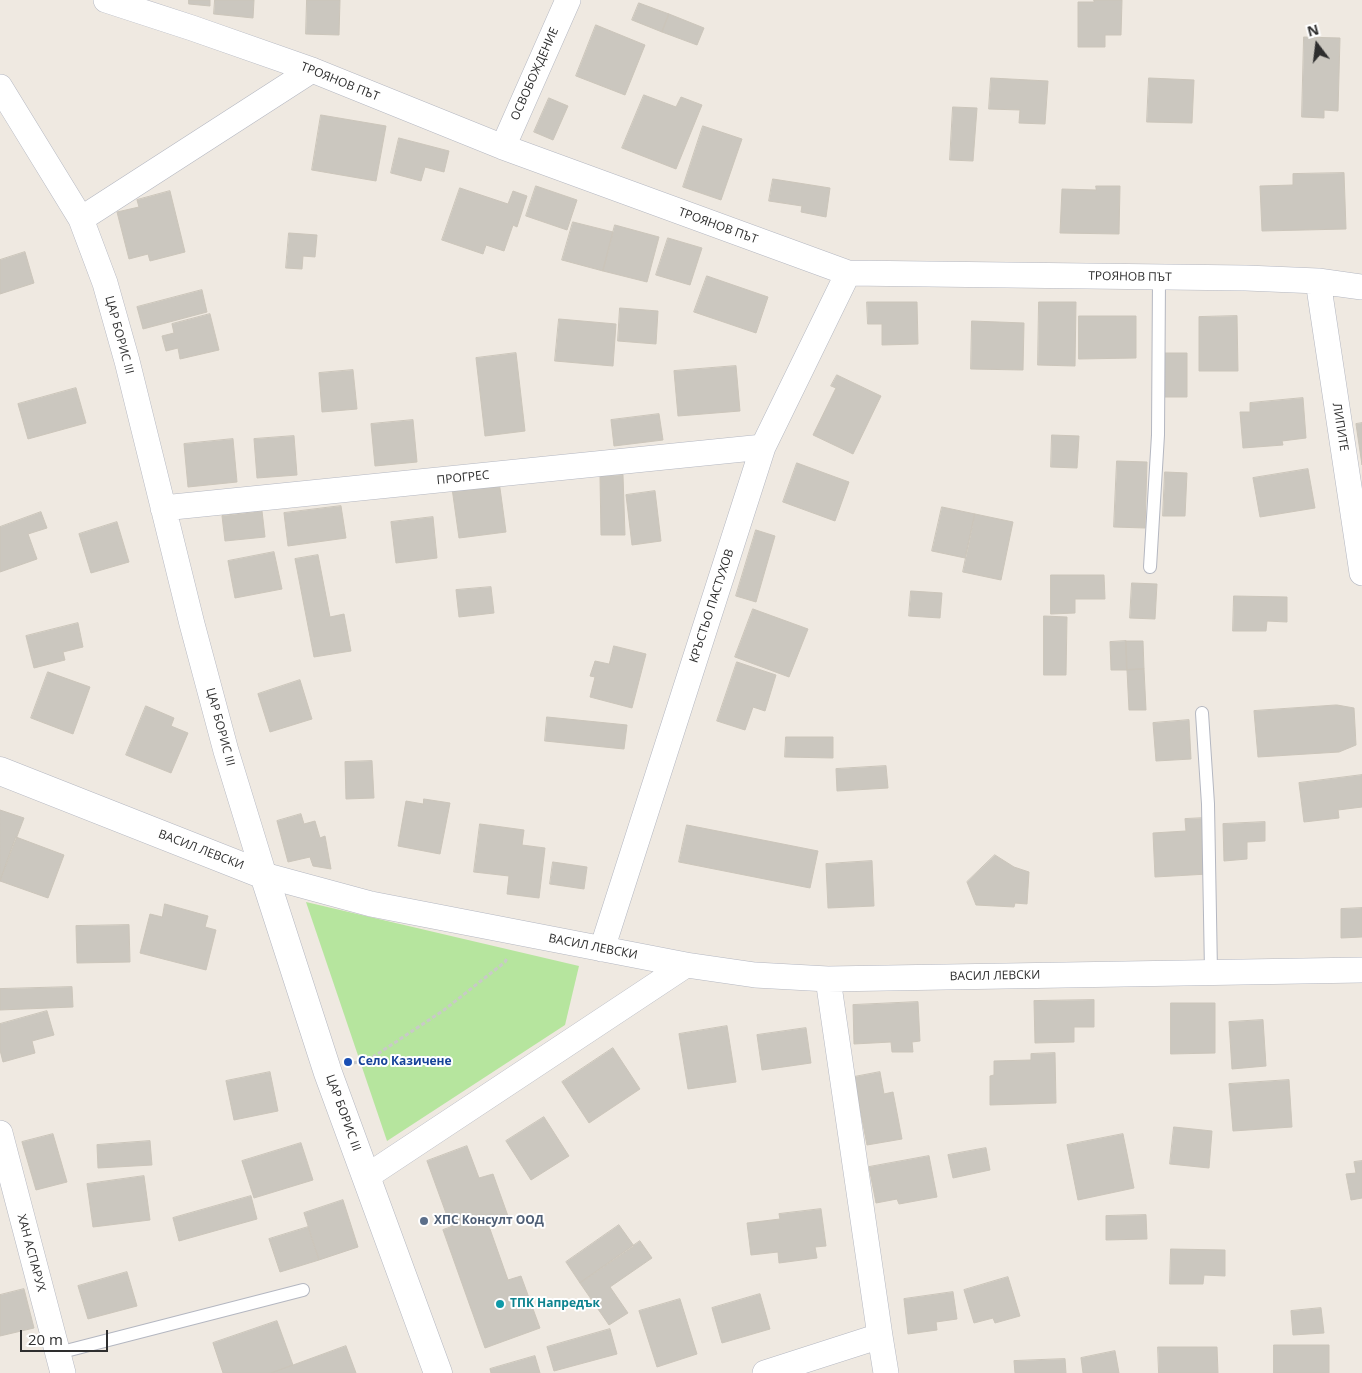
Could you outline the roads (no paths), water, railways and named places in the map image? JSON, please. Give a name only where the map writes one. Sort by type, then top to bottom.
[{"type":"street","name":"ТРОЯНОВ ПЪТ","points":[[106,0],[312,70],[503,148],[848,273],[1246,278],[1318,282],[1362,287]]},
{"type":"street","name":"ОСВОБОЖДЕНИЕ","points":[[503,148],[568,0]]},
{"type":"street","points":[[81,219],[312,70]]},
{"type":"street","name":"ЦАР БОРИС III","points":[[0,87],[81,219],[105,283],[127,361],[192,624],[226,751],[328,1073],[438,1373]]},
{"type":"street","name":"КРЪСТЬО ПАСТУХОВ","points":[[602,949],[763,447],[848,273]]},
{"type":"street","name":"ЛИПИТЕ","points":[[1318,282],[1362,573]]},
{"type":"street","name":"ПРОГРЕС","points":[[163,508],[763,447]]},
{"type":"street","name":"ВАСИЛ ЛЕВСКИ","points":[[0,771],[264,875],[370,904],[686,965],[755,975],[828,979],[1362,970]]},
{"type":"street","points":[[366,1177],[686,965]]},
{"type":"street","points":[[828,979],[886,1373]]},
{"type":"street","name":"ХАН АСПАРУХ","points":[[0,1133],[60,1363]]},
{"type":"street","points":[[768,1373],[880,1336]]},
{"type":"lane","points":[[1150,567],[1158,435],[1159,278]]},
{"type":"lane","points":[[1202,713],[1208,804],[1211,972]]},
{"type":"lane","points":[[60,1363],[302,1290]]},
{"type":"place","name":"Село Казичене","points":[[348,1062]]},
{"type":"place","name":"ХПС Консулт ООД","points":[[424,1221]]},
{"type":"place","name":"ТПК Напредък","points":[[500,1304]]}]
